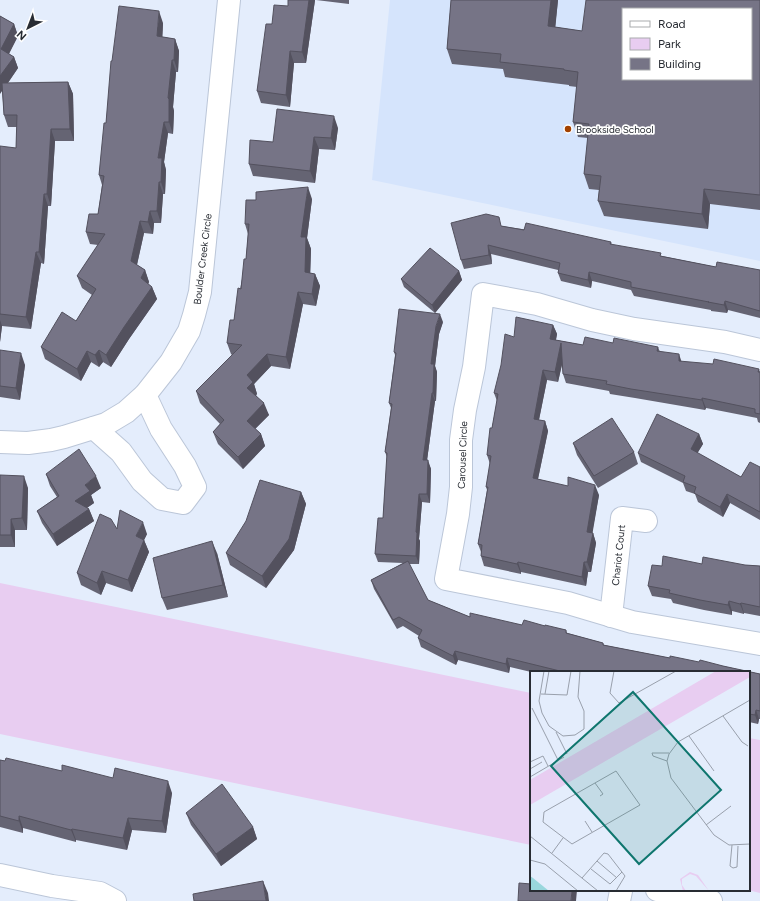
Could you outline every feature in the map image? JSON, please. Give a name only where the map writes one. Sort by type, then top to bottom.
[{"type":"street","name":"Boulder Creek Circle","points":[[0,442],[28,443],[51,440],[106,424],[126,412],[145,395],[171,362],[189,331],[200,292],[229,0]]},
{"type":"street","name":"Carousel Circle","points":[[760,350],[725,342],[634,329],[592,320],[537,304],[483,294],[474,367],[464,410],[461,440],[462,487],[446,579],[568,603],[632,622],[760,644]]},
{"type":"street","points":[[94,428],[120,452],[142,481],[162,499],[183,503],[195,487],[185,466],[161,429],[145,395]]},
{"type":"street","name":"Chariot Court","points":[[612,616],[622,518],[646,522]]},
{"type":"street","points":[[0,875],[52,886],[100,893],[115,901]]},
{"type":"street","points":[[661,891],[699,900]]},
{"type":"shaded area","name":"Brookside School","points":[[390,0],[760,0],[760,261],[372,180]]},
{"type":"green space","points":[[0,583],[530,693],[530,845],[0,734]]},
{"type":"green space","points":[[750,738],[760,740],[760,893],[750,890]]},
{"type":"building","points":[[288,0],[309,0],[302,52],[290,51],[286,95],[257,91],[266,24],[272,24],[274,5],[288,6]]},
{"type":"building","points":[[451,0],[551,0],[548,26],[582,31],[586,0],[760,0],[760,195],[704,189],[702,214],[598,201],[601,176],[584,174],[589,124],[573,122],[578,72],[500,62],[501,54],[447,49]]},
{"type":"building","points":[[119,6],[159,11],[157,36],[175,39],[174,60],[172,60],[168,98],[169,122],[164,122],[158,158],[162,158],[161,182],[159,182],[157,211],[150,211],[148,222],[140,221],[131,261],[145,270],[141,278],[152,287],[106,355],[99,350],[95,355],[87,351],[77,369],[41,347],[62,312],[76,321],[96,289],[77,276],[105,234],[86,232],[89,214],[98,214],[104,176],[99,175],[104,123],[106,123],[111,61]]},
{"type":"building","points":[[0,16],[14,24],[1,49],[14,57],[0,76]]},
{"type":"building","points":[[68,82],[70,129],[51,129],[47,194],[44,194],[39,252],[36,252],[26,317],[0,314],[0,146],[16,148],[17,115],[4,115],[2,83]]},
{"type":"building","points":[[277,109],[334,116],[331,138],[314,137],[310,171],[249,164],[250,140],[273,142]]},
{"type":"building","points":[[308,187],[301,237],[306,237],[305,272],[315,274],[312,294],[298,292],[286,357],[267,354],[247,375],[253,382],[247,388],[264,403],[247,421],[261,434],[238,457],[213,432],[224,420],[196,391],[242,345],[227,343],[230,320],[234,320],[238,288],[241,289],[244,259],[246,259],[249,224],[245,224],[246,200],[256,200],[256,192]]},
{"type":"building","points":[[486,214],[499,217],[501,226],[524,230],[526,223],[611,242],[610,244],[661,253],[660,256],[716,267],[717,262],[760,270],[760,311],[725,301],[724,305],[631,287],[631,282],[589,272],[588,280],[558,273],[560,263],[488,245],[489,255],[461,260],[451,223]]},
{"type":"building","points":[[430,248],[459,271],[432,305],[401,279]]},
{"type":"building","points":[[399,309],[440,314],[436,326],[431,364],[434,364],[433,393],[423,460],[428,460],[427,494],[419,494],[416,556],[375,554],[378,518],[383,518],[387,453],[385,452],[392,404],[389,403],[396,353],[394,352]]},
{"type":"building","points":[[516,317],[553,325],[550,339],[583,345],[585,337],[613,343],[614,338],[658,347],[657,351],[679,354],[679,361],[713,364],[714,359],[759,369],[758,372],[760,372],[760,414],[755,413],[755,409],[702,398],[702,400],[631,389],[606,384],[607,381],[563,374],[561,343],[555,372],[543,370],[534,419],[545,421],[533,478],[568,486],[568,477],[595,485],[587,532],[593,533],[587,562],[584,562],[582,577],[518,562],[517,564],[481,556],[482,545],[478,544],[488,487],[486,487],[491,456],[487,455],[490,428],[492,428],[498,394],[494,393],[501,365],[505,334],[514,337]]},
{"type":"building","points":[[0,350],[21,353],[16,388],[0,386]]},
{"type":"building","points":[[657,414],[699,434],[691,449],[741,477],[750,462],[760,467],[760,512],[727,494],[720,507],[694,493],[696,487],[683,482],[685,476],[638,453]]},
{"type":"building","points":[[612,418],[634,452],[594,476],[573,443]]},
{"type":"building","points":[[79,449],[96,476],[85,485],[90,491],[75,501],[89,509],[53,534],[37,511],[59,496],[46,474]]},
{"type":"building","points":[[0,475],[24,476],[22,518],[11,519],[11,535],[0,535]]},
{"type":"building","points":[[260,480],[301,492],[289,539],[262,576],[226,553],[246,521]]},
{"type":"building","points":[[120,510],[143,522],[136,536],[144,540],[128,580],[102,571],[97,583],[77,573],[100,514],[111,519],[117,529]]},
{"type":"building","points":[[212,541],[223,585],[162,598],[153,558]]},
{"type":"building","points":[[663,556],[702,564],[703,557],[745,565],[760,566],[760,607],[729,601],[728,605],[700,600],[669,593],[670,590],[648,586],[652,565],[662,566]]},
{"type":"building","points":[[408,561],[428,600],[470,617],[470,613],[522,625],[524,620],[566,630],[566,633],[603,643],[603,645],[670,658],[670,656],[699,662],[700,660],[746,671],[560,671],[507,658],[506,664],[455,651],[453,656],[418,638],[422,630],[399,617],[393,620],[371,580]]},
{"type":"building","points":[[750,672],[760,674],[760,711],[756,710],[755,715],[750,714]]},
{"type":"building","points":[[6,758],[62,771],[62,765],[113,778],[115,768],[168,781],[162,821],[128,818],[123,838],[71,830],[19,816],[19,821],[0,816],[0,760],[5,761]]},
{"type":"building","points":[[222,784],[253,827],[216,854],[186,813]]},
{"type":"building","points":[[263,881],[266,901],[194,901],[193,894]]},
{"type":"building","points":[[519,883],[530,884],[530,891],[572,891],[571,901],[518,901]]},
{"type":"place","name":"Brookside School","points":[[568,129]]}]
